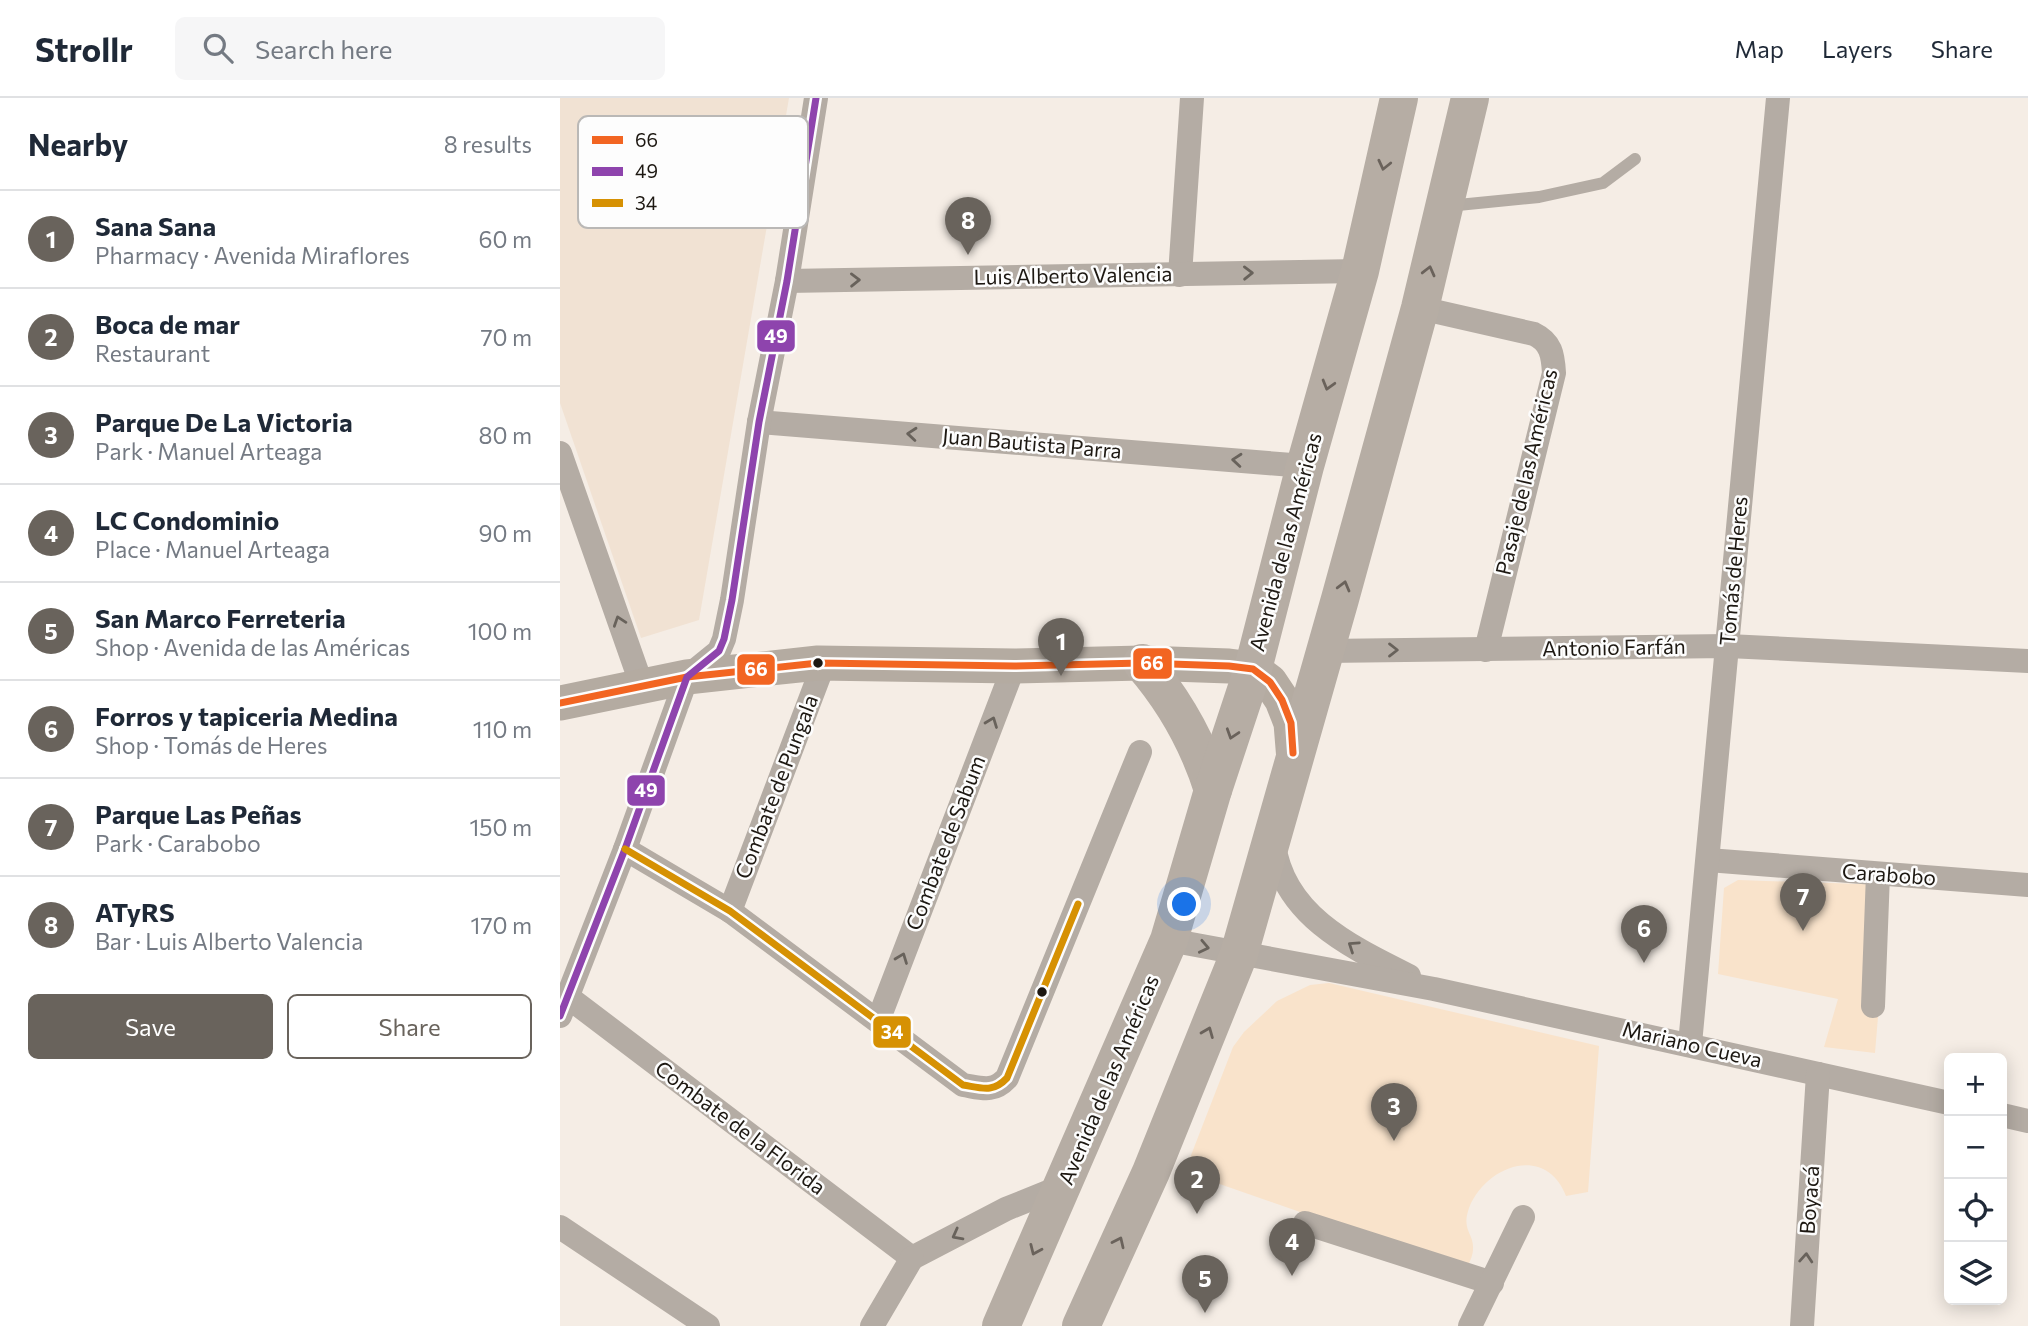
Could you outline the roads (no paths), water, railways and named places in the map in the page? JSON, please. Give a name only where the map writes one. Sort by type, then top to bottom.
[{"type":"main road","name":"Avenida de las Américas","points":[[1001,1326],[1169,940],[1213,790],[1253,669],[1305,466],[1360,271],[1399,98]]},
{"type":"main road","points":[[1081,1326],[1151,1172],[1239,954],[1420,308],[1470,98]]},
{"type":"main road","points":[[1142,663],[1182,716],[1203,760],[1213,790]]},
{"type":"street","points":[[808,148],[816,98]]},
{"type":"street","points":[[1180,275],[1192,98]]},
{"type":"street","name":"Tomás de Heres","points":[[1690,1044],[1778,98]]},
{"type":"street","points":[[563,1004],[625,849],[687,677],[719,651],[724,639],[759,422],[795,228]]},
{"type":"street","name":"Luis Alberto Valencia","points":[[787,281],[1360,271]]},
{"type":"street","name":"Pasaje de las Américas","points":[[1420,308],[1534,334],[1545,339],[1553,357],[1553,373],[1486,650]]},
{"type":"street","name":"Juan Bautista Parra","points":[[759,422],[1305,466]]},
{"type":"street","points":[[560,453],[642,686]]},
{"type":"street","name":"Antonio Farfán","points":[[1325,651],[1728,646],[2028,661]]},
{"type":"street","points":[[560,703],[687,677],[824,663],[1014,666],[1142,663],[1229,666],[1253,669],[1270,682],[1282,700],[1291,723],[1294,760]]},
{"type":"street","name":"Combate de Pungala","points":[[730,911],[824,663]]},
{"type":"street","name":"Combate de Sabum","points":[[878,1021],[1014,666]]},
{"type":"street","points":[[625,849],[730,911],[963,1085],[989,1089],[999,1086],[1007,1078],[1140,752]]},
{"type":"street","name":"Mariano Cueva","points":[[1273,833],[1276,861],[1282,878],[1291,894],[1322,925],[1367,955],[1434,989]]},
{"type":"street","name":"Carabobo","points":[[1708,860],[2028,885]]},
{"type":"street","points":[[1872,1006],[1878,874]]},
{"type":"street","name":"Mariano Cueva","points":[[1169,940],[1434,989],[1944,1102]]},
{"type":"street","name":"Combate de la Florida","points":[[563,1004],[912,1258]]},
{"type":"street","name":"Boyacá","points":[[1801,1326],[1818,1074]]},
{"type":"street","points":[[2006,1116],[2028,1121]]},
{"type":"street","points":[[872,1326],[912,1258],[1006,1209],[1063,1186]]},
{"type":"street","points":[[1470,1326],[1523,1217]]},
{"type":"street","points":[[1305,1223],[1492,1283]]},
{"type":"street","points":[[560,1227],[708,1326]]},
{"type":"lane","points":[[1444,207],[1539,197],[1603,183],[1635,159]]},
{"type":"place","name":"ATyRS","points":[[968,255]]},
{"type":"place","name":"Sana Sana","points":[[1061,676]]},
{"type":"place","name":"Parque Las Peñas","points":[[1803,931]]},
{"type":"place","name":"Forros y tapiceria Medina","points":[[1644,963]]},
{"type":"place","name":"Parque De La Victoria","points":[[1394,1141]]},
{"type":"place","name":"Boca de mar","points":[[1197,1214]]},
{"type":"place","name":"LC Condominio","points":[[1292,1276]]},
{"type":"place","name":"San Marco Ferreteria","points":[[1205,1313]]}]
